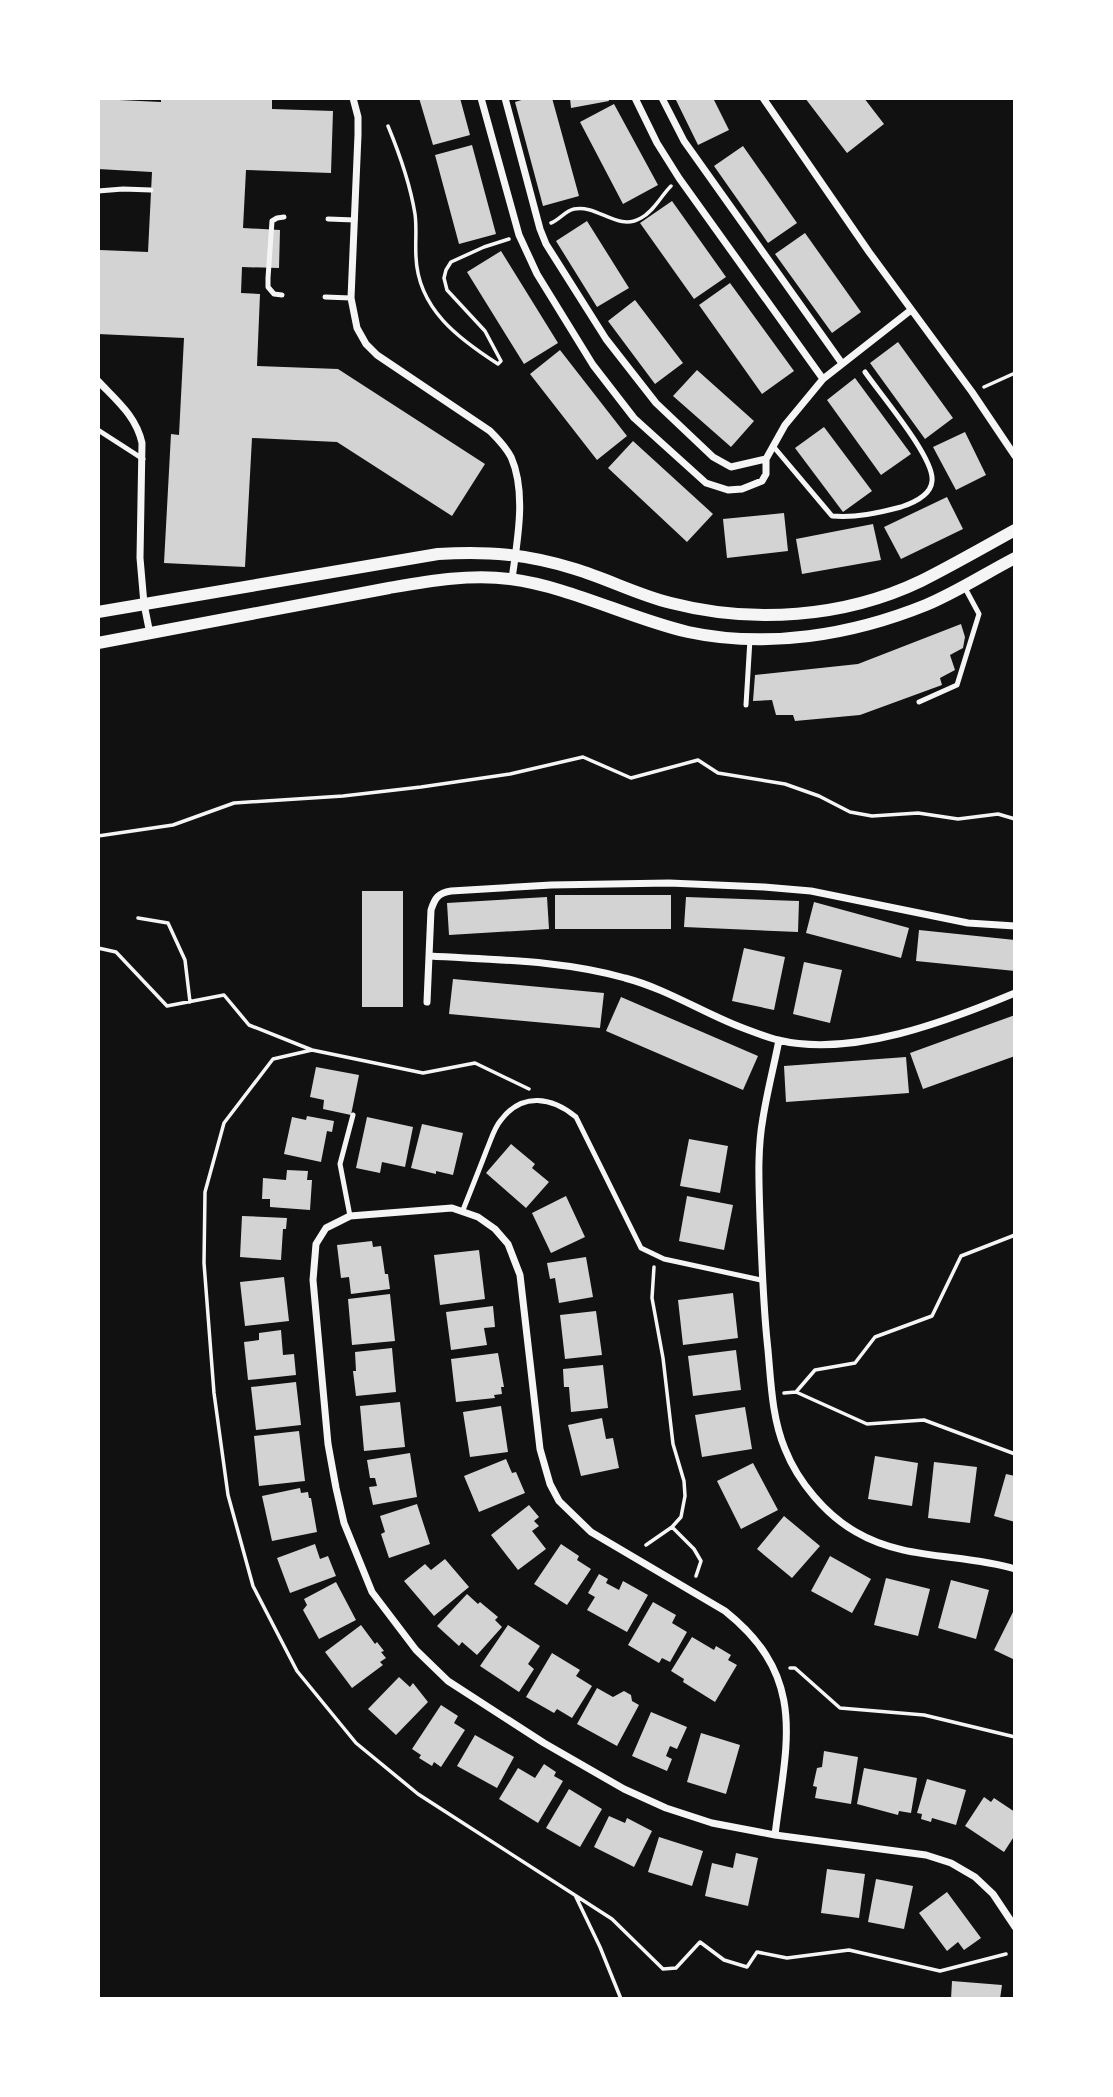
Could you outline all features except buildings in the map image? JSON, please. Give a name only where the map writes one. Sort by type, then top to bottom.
[{"type":"street","points":[[353,98],[358,117],[358,135],[351,298],[357,328],[366,344],[377,355],[490,431],[503,444],[516,470],[518,488],[516,554],[512,579]]},
{"type":"street","points":[[481,98],[519,236],[537,274],[593,365],[634,418],[706,483],[728,490],[742,489],[762,481],[766,474],[766,459],[785,425],[823,379],[841,362],[911,310]]},
{"type":"street","points":[[505,98],[546,244],[606,339],[656,403],[723,463],[731,467],[766,459]]},
{"type":"street","points":[[635,98],[657,143],[679,178],[823,379]]},
{"type":"street","points":[[662,98],[684,141],[841,362]]},
{"type":"street","points":[[763,98],[1015,456]]},
{"type":"street","points":[[98,381],[130,414],[139,428],[143,459],[139,537],[144,604],[150,634]]},
{"type":"street","points":[[98,612],[439,554],[480,551],[516,554],[576,569],[670,603],[717,613],[748,616],[790,615],[819,612],[873,598],[919,582],[1015,530]]},
{"type":"street","points":[[98,643],[435,580],[476,576],[512,579],[551,588],[643,620],[678,629],[750,639],[790,638],[835,633],[928,604],[1015,558]]},
{"type":"street","points":[[427,1002],[431,910],[434,900],[441,893],[526,887],[668,883],[764,887],[811,891],[968,923],[1015,926]]},
{"type":"street","points":[[430,956],[544,963],[585,968],[627,978],[740,1027],[779,1040],[836,1043],[870,1039],[946,1020],[1015,993]]},
{"type":"street","points":[[779,1040],[763,1118],[759,1159],[761,1280],[773,1395],[783,1447],[817,1499],[858,1534],[903,1551],[975,1560],[1015,1569]]},
{"type":"street","points":[[775,1835],[787,1745],[787,1721],[781,1684],[772,1663],[743,1625],[725,1611],[591,1532],[559,1501],[550,1484],[540,1450],[520,1275],[514,1257],[495,1229],[463,1210],[438,1208],[350,1216],[326,1228],[316,1244],[313,1279],[328,1444],[336,1488],[355,1555],[372,1592],[416,1650],[448,1681],[544,1743],[624,1789],[667,1808],[712,1823],[775,1835],[926,1855],[951,1863],[975,1877],[993,1894],[1015,1927]]},
{"type":"lane","points":[[98,191],[123,188],[151,190]]},
{"type":"lane","points":[[282,295],[274,293],[268,287],[268,278],[272,221],[284,217]]},
{"type":"lane","points":[[328,219],[355,220]]},
{"type":"lane","points":[[325,297],[351,298]]},
{"type":"lane","points":[[773,446],[832,516],[853,518],[888,510],[912,504],[926,493],[933,482],[930,463],[865,372]]},
{"type":"lane","points":[[98,430],[143,459]]},
{"type":"lane","points":[[919,702],[957,685],[979,614],[963,585]]},
{"type":"lane","points":[[746,705],[750,639]]},
{"type":"lane","points":[[463,1210],[499,1121],[513,1107],[529,1101],[552,1101],[576,1117],[641,1248],[656,1256],[761,1280]]},
{"type":"lane","points":[[350,1216],[340,1164],[353,1115]]},
{"type":"path","points":[[388,126],[411,190],[416,219],[416,259],[428,300],[437,315],[454,333],[498,364],[501,360],[485,331],[447,290],[444,278],[451,262],[484,247],[519,236]]},
{"type":"path","points":[[540,229],[557,221],[570,209],[585,208],[625,223],[639,220],[655,207],[679,178]]},
{"type":"path","points":[[972,392],[1015,373]]},
{"type":"path","points":[[98,836],[173,825],[234,803],[421,788],[510,774],[583,758],[631,778],[698,760],[718,773],[785,784],[819,796],[850,812],[872,816],[918,813],[958,819],[998,814],[1015,819]]},
{"type":"path","points":[[138,918],[168,923],[185,960],[190,1002]]},
{"type":"path","points":[[98,948],[116,952],[167,1006],[224,995],[249,1025],[312,1050],[422,1073],[475,1063],[552,1101]]},
{"type":"path","points":[[312,1050],[273,1059],[224,1123],[205,1192],[204,1263],[214,1393],[228,1495],[253,1586],[297,1671],[356,1743],[418,1794],[612,1919],[663,1969],[676,1968],[699,1942],[724,1960],[747,1967],[757,1952],[787,1958],[849,1950],[940,1971],[1006,1954]]},
{"type":"path","points":[[796,1392],[816,1370],[855,1363],[875,1337],[932,1316],[961,1256],[1015,1235]]},
{"type":"path","points":[[646,1545],[681,1517],[685,1496],[684,1481],[673,1444],[663,1359],[652,1298],[656,1256]]},
{"type":"path","points":[[773,1395],[796,1392],[867,1424],[924,1420],[1015,1454]]},
{"type":"path","points":[[671,1527],[694,1549],[701,1561],[696,1576]]},
{"type":"path","points":[[789,1668],[795,1668],[840,1708],[924,1715],[1015,1737]]},
{"type":"path","points":[[575,1895],[621,1999]]}]
